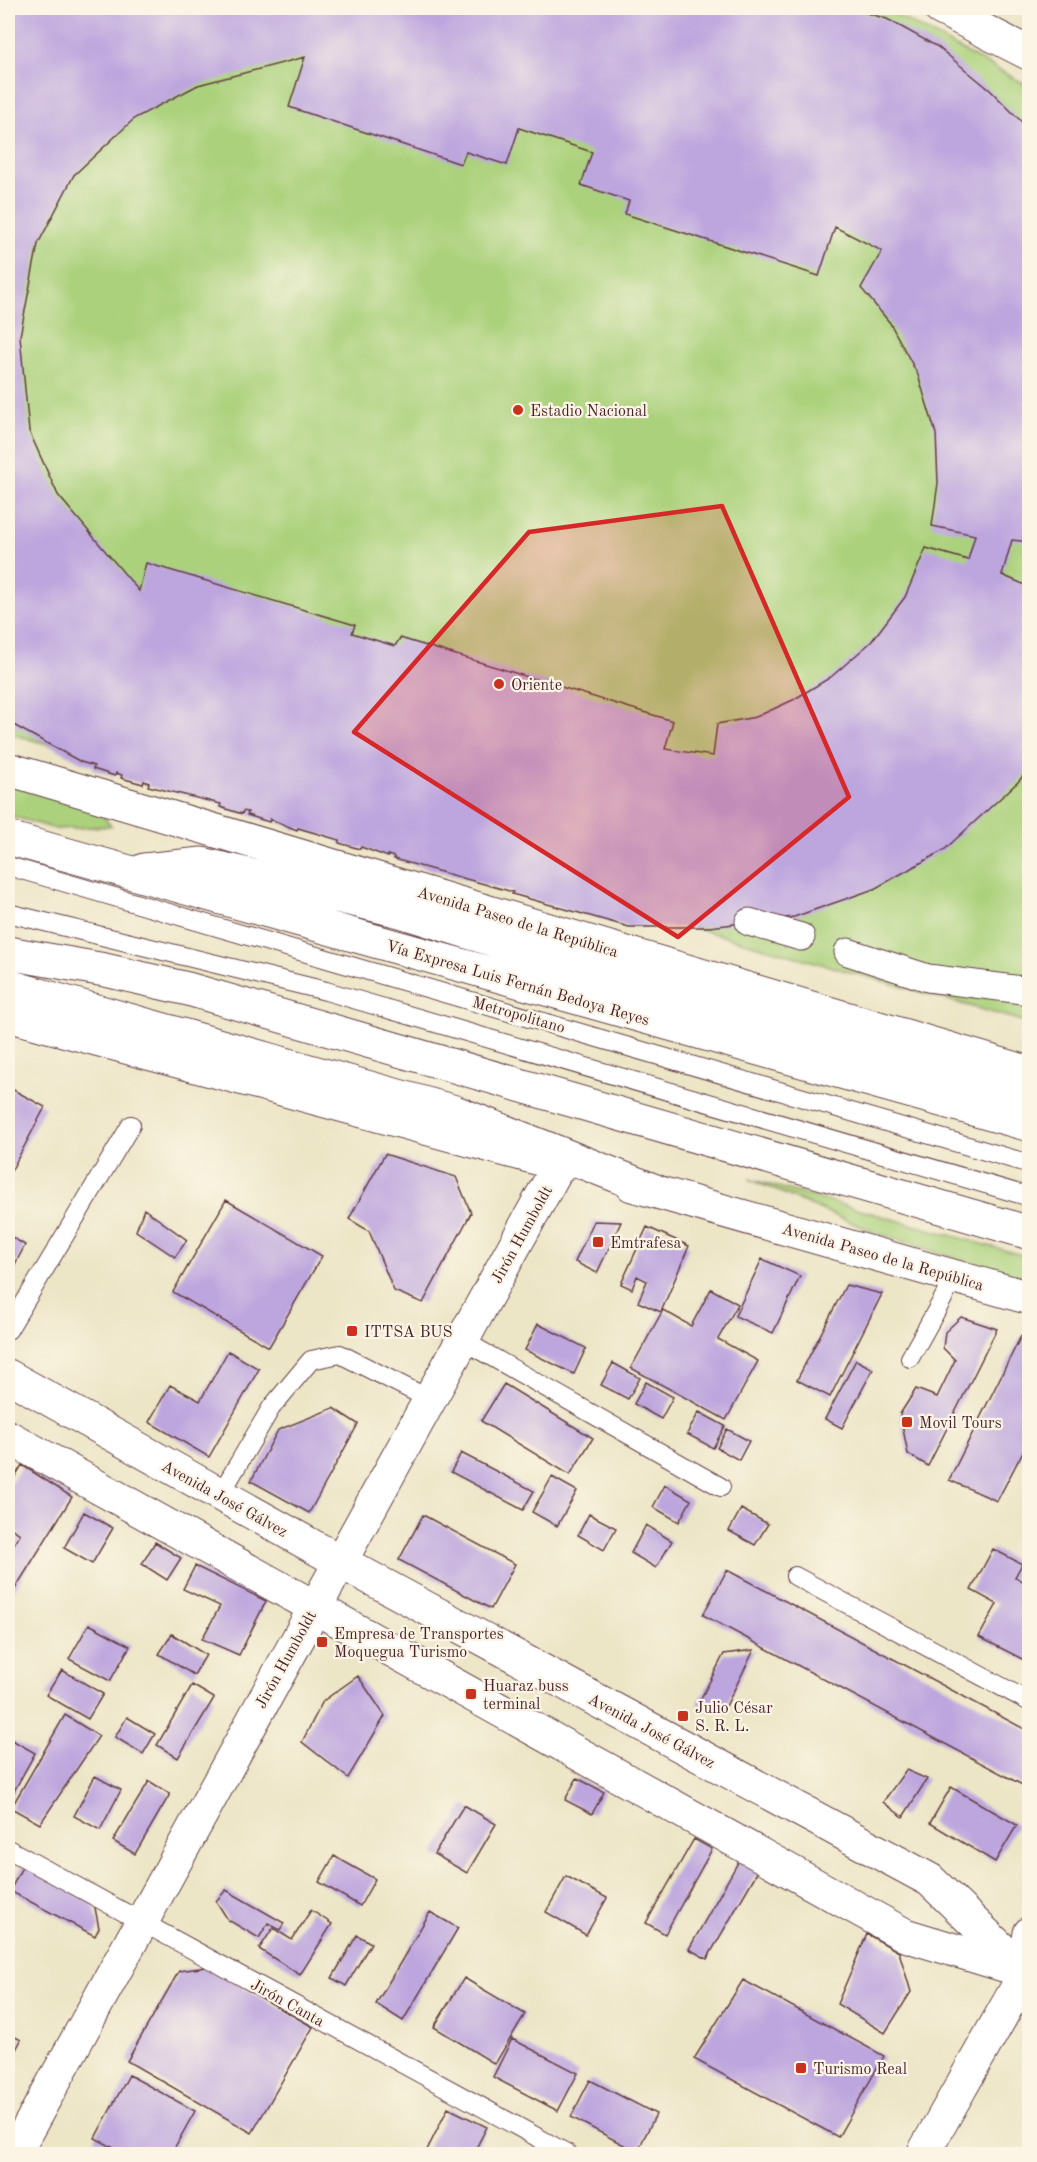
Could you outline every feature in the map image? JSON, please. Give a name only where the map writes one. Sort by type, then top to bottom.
[{"type":"main road","points":[[940,8],[1029,54]]},
{"type":"main road","name":"Avenida Paseo de la República","points":[[8,769],[1029,1073]]},
{"type":"main road","name":"Vía Expresa Luis Fernán Bedoya Reyes","points":[[8,838],[1029,1125]]},
{"type":"main road","points":[[126,872],[202,864],[400,911],[980,1091],[1029,1099]]},
{"type":"main road","points":[[8,952],[105,970],[188,989],[1029,1233]]},
{"type":"main road","points":[[8,986],[455,1112],[658,1192]]},
{"type":"main road","name":"Avenida Paseo de la República","points":[[8,1015],[658,1192],[1029,1298]]},
{"type":"main road","name":"Jirón Humboldt","points":[[14,2154],[559,1165]]},
{"type":"main road","name":"Avenida José Gálvez","points":[[8,1376],[339,1562],[930,1880],[1028,1970]]},
{"type":"main road","points":[[8,1437],[905,1935],[1028,1970]]},
{"type":"main road","points":[[923,2154],[1028,1970],[1029,1933]]},
{"type":"street","points":[[749,922],[801,937]]},
{"type":"street","points":[[849,951],[928,978],[1029,991]]},
{"type":"lane","name":"Metropolitano","points":[[8,866],[1029,1164]]},
{"type":"lane","name":"Metropolitano","points":[[8,914],[326,990],[1029,1197]]},
{"type":"lane","points":[[8,1330],[131,1125]]},
{"type":"lane","points":[[910,1358],[955,1277]]},
{"type":"lane","points":[[462,1340],[721,1487]]},
{"type":"lane","points":[[220,1495],[271,1408],[311,1360],[340,1354],[429,1399]]},
{"type":"lane","points":[[795,1576],[1029,1702]]},
{"type":"lane","name":"Jirón Canta","points":[[8,1849],[568,2154]]},
{"type":"highlighted area","points":[[722,506],[849,797],[678,937],[354,732],[529,532]]},
{"type":"green space","name":"Estadio Nacional","points":[[8,8],[883,8],[1029,86],[1029,1023],[8,733]]},
{"type":"green space","points":[[8,782],[97,809],[111,826],[56,829],[8,815]]},
{"type":"green space","points":[[749,1179],[1029,1257],[1029,1282],[874,1232]]},
{"type":"building","points":[[8,8],[857,8],[887,19],[938,47],[990,90],[1030,130],[1030,542],[1012,540],[1002,575],[1030,587],[1030,767],[1019,781],[944,850],[874,889],[794,917],[709,927],[629,927],[394,859],[394,857],[361,847],[360,849],[339,843],[339,840],[298,828],[297,830],[270,819],[269,822],[247,815],[248,812],[243,811],[242,814],[220,807],[221,804],[148,786],[149,783],[144,781],[143,784],[121,778],[122,775],[116,773],[115,776],[93,769],[94,766],[81,762],[8,722]],"holes":[[[305,57],[289,107],[461,164],[466,152],[507,165],[519,128],[592,152],[581,185],[629,201],[625,214],[819,276],[835,227],[882,251],[861,288],[890,323],[918,375],[936,434],[938,483],[932,526],[975,535],[968,560],[926,548],[905,597],[871,642],[831,677],[793,700],[756,717],[717,724],[713,756],[665,749],[673,721],[400,638],[395,646],[352,633],[355,625],[146,563],[139,591],[58,495],[29,431],[20,336],[38,244],[74,175],[135,118],[198,85]]]},
{"type":"building","points":[[8,1087],[45,1107],[8,1177]]},
{"type":"building","points":[[385,1154],[456,1177],[471,1213],[423,1303],[394,1291],[369,1231],[349,1219]]},
{"type":"building","points":[[226,1200],[322,1256],[269,1347],[173,1292]]},
{"type":"building","points":[[144,1209],[187,1240],[175,1257],[136,1231]]},
{"type":"building","name":"Emtrafesa","points":[[594,1221],[621,1222],[597,1273],[575,1262]]},
{"type":"building","points":[[647,1227],[689,1246],[661,1312],[638,1302],[647,1281],[637,1276],[632,1289],[621,1284]]},
{"type":"building","points":[[8,1235],[25,1245],[8,1278]]},
{"type":"building","points":[[762,1259],[800,1276],[773,1333],[735,1316]]},
{"type":"building","points":[[846,1285],[882,1294],[830,1397],[797,1380]]},
{"type":"building","points":[[711,1289],[738,1304],[718,1339],[758,1361],[726,1420],[631,1368],[663,1310],[691,1326]]},
{"type":"building","points":[[961,1317],[997,1329],[928,1466],[908,1454],[900,1414],[916,1389],[937,1397],[955,1360],[943,1348],[945,1332]]},
{"type":"building","points":[[538,1324],[586,1348],[574,1374],[525,1350]]},
{"type":"building","points":[[1021,1336],[1030,1338],[1030,1438],[997,1501],[949,1480]]},
{"type":"building","points":[[228,1351],[259,1369],[209,1457],[149,1422],[170,1385],[200,1401]]},
{"type":"building","points":[[856,1360],[873,1369],[842,1428],[825,1419]]},
{"type":"building","points":[[613,1363],[640,1378],[628,1399],[601,1385]]},
{"type":"building","points":[[646,1382],[673,1397],[661,1419],[634,1404]]},
{"type":"building","points":[[504,1384],[593,1438],[570,1475],[481,1421]]},
{"type":"building","points":[[333,1408],[358,1424],[309,1513],[251,1481],[278,1430]]},
{"type":"building","points":[[699,1412],[725,1426],[713,1448],[687,1434]]},
{"type":"building","points":[[727,1429],[749,1441],[739,1460],[717,1448]]},
{"type":"building","points":[[461,1453],[534,1491],[523,1510],[451,1472]]},
{"type":"building","points":[[22,1465],[72,1497],[8,1600],[8,1554],[20,1534],[8,1526],[8,1488]]},
{"type":"building","points":[[552,1477],[577,1491],[557,1526],[532,1512]]},
{"type":"building","points":[[665,1485],[691,1500],[679,1522],[653,1507]]},
{"type":"building","points":[[741,1509],[768,1524],[755,1545],[729,1531]]},
{"type":"building","points":[[84,1512],[113,1528],[92,1564],[64,1548]]},
{"type":"building","points":[[589,1514],[616,1528],[604,1550],[578,1535]]},
{"type":"building","points":[[423,1515],[515,1564],[491,1609],[399,1560]]},
{"type":"building","points":[[646,1525],[672,1541],[656,1568],[631,1553]]},
{"type":"building","points":[[155,1542],[181,1558],[167,1580],[142,1564]]},
{"type":"building","points":[[993,1549],[1022,1564],[1015,1577],[1030,1585],[1030,1663],[979,1637],[997,1604],[971,1590]]},
{"type":"building","points":[[195,1566],[266,1601],[239,1655],[202,1639],[220,1606],[183,1589]]},
{"type":"building","points":[[727,1570],[1030,1732],[1030,1789],[703,1615]]},
{"type":"building","points":[[89,1624],[130,1646],[110,1681],[69,1659]]},
{"type":"building","points":[[172,1634],[206,1655],[194,1675],[159,1654]]},
{"type":"building","points":[[754,1650],[723,1712],[698,1704],[724,1654]]},
{"type":"building","points":[[62,1670],[103,1694],[88,1719],[46,1695]]},
{"type":"building","points":[[358,1676],[385,1716],[348,1778],[302,1742],[323,1701]]},
{"type":"building","points":[[192,1685],[214,1698],[178,1758],[157,1745]]},
{"type":"building","points":[[65,1715],[99,1736],[40,1824],[11,1808]]},
{"type":"building","points":[[127,1717],[155,1734],[143,1754],[115,1737]]},
{"type":"building","points":[[12,1740],[35,1753],[8,1802],[8,1748]]},
{"type":"building","points":[[906,1770],[927,1779],[903,1817],[883,1802]]},
{"type":"building","points":[[95,1776],[121,1790],[100,1830],[74,1816]]},
{"type":"building","points":[[577,1778],[604,1792],[592,1814],[565,1800]]},
{"type":"building","points":[[149,1781],[170,1794],[135,1854],[113,1841]]},
{"type":"building","points":[[951,1787],[1017,1825],[995,1862],[930,1823]]},
{"type":"building","points":[[464,1805],[496,1824],[467,1873],[434,1854]]},
{"type":"building","points":[[694,1839],[712,1849],[665,1934],[646,1923]]},
{"type":"building","points":[[334,1856],[375,1879],[360,1906],[319,1882]]},
{"type":"building","points":[[740,1859],[759,1869],[707,1959],[689,1949]]},
{"type":"building","points":[[23,1865],[94,1903],[99,1928],[95,1936],[10,1891]]},
{"type":"building","points":[[566,1876],[607,1898],[586,1935],[546,1912]]},
{"type":"building","points":[[226,1890],[284,1923],[280,1930],[268,1923],[259,1938],[228,1920],[216,1901]]},
{"type":"building","points":[[311,1910],[332,1924],[300,1975],[259,1949],[273,1928],[292,1940]]},
{"type":"building","points":[[430,1912],[458,1928],[403,2021],[376,2004]]},
{"type":"building","points":[[867,1934],[899,1952],[911,1992],[885,2033],[837,2004]]},
{"type":"building","points":[[357,1935],[371,1943],[346,1986],[332,1978]]},
{"type":"building","points":[[207,1967],[313,2027],[252,2133],[127,2061],[179,1971]]},
{"type":"building","points":[[464,1978],[525,2014],[495,2064],[434,2027]]},
{"type":"building","points":[[743,1980],[884,2056],[838,2137],[694,2059]]},
{"type":"building","points":[[8,2033],[21,2040],[8,2065]]},
{"type":"building","points":[[512,2039],[578,2073],[558,2111],[493,2077]]},
{"type":"building","points":[[129,2075],[195,2111],[171,2154],[125,2154],[95,2138]]},
{"type":"building","points":[[590,2080],[656,2114],[637,2152],[571,2117]]},
{"type":"building","points":[[448,2108],[487,2127],[473,2154],[425,2154]]},
{"type":"place","name":"Estadio Nacional","points":[[518,410]]},
{"type":"place","name":"Oriente","points":[[499,684]]},
{"type":"place","name":"Emtrafesa","points":[[598,1242]]},
{"type":"place","name":"ITTSA BUS","points":[[352,1331]]},
{"type":"place","name":"Movil Tours","points":[[907,1422]]},
{"type":"place","name":"Empresa de Transportes Moquegua Turismo","points":[[322,1642]]},
{"type":"place","name":"Huaraz buss terminal","points":[[471,1694]]},
{"type":"place","name":"Julio César S. R. L.","points":[[683,1716]]},
{"type":"place","name":"Turismo Real","points":[[801,2068]]}]
